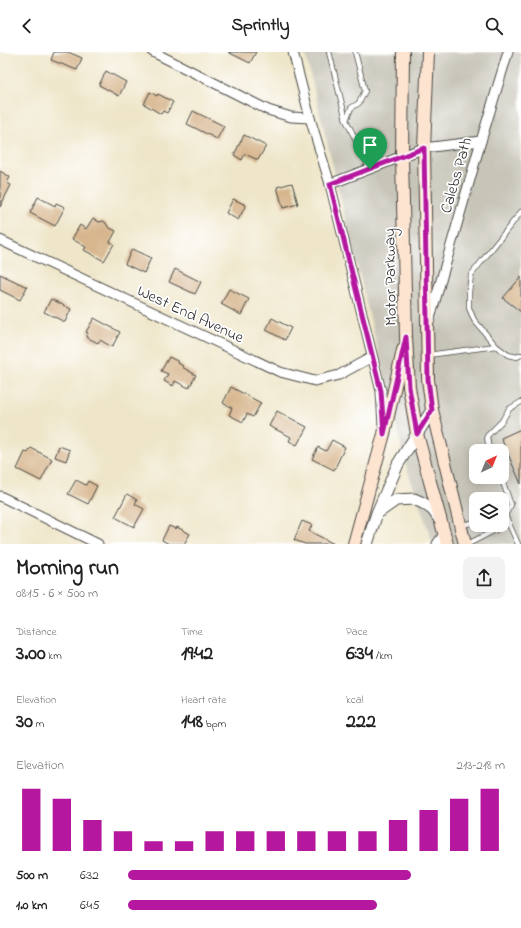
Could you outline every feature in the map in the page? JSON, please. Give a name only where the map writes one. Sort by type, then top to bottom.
[{"type":"main road","name":"Motor Parkway","points":[[403,52],[402,157],[406,337],[409,387],[417,434],[445,533]]},
{"type":"main road","points":[[428,52],[424,148],[428,379],[432,410],[459,526],[465,544]]},
{"type":"main road","points":[[354,544],[384,434],[406,337]]},
{"type":"street","points":[[153,52],[268,110],[291,117],[310,118]]},
{"type":"street","points":[[293,52],[310,118],[330,184],[381,391],[384,434]]},
{"type":"street","name":"Calebs Path","points":[[427,331],[508,52]]},
{"type":"street","points":[[330,184],[424,148],[481,141]]},
{"type":"street","name":"West End Avenue","points":[[0,240],[280,372],[315,381],[339,375],[372,357]]},
{"type":"street","points":[[367,544],[377,513],[398,464],[432,410]]},
{"type":"street","points":[[0,496],[98,544]]},
{"type":"street","points":[[377,513],[392,501],[398,499],[414,499],[423,503],[433,510],[445,533],[437,544]]},
{"type":"lane","points":[[329,52],[346,120],[370,169]]},
{"type":"lane","points":[[346,120],[351,108],[359,103],[365,91],[355,52]]},
{"type":"lane","points":[[521,212],[471,275],[469,292],[469,308],[474,320],[496,346],[508,355],[517,357],[521,355]]},
{"type":"lane","points":[[428,355],[496,346]]},
{"type":"lane","points":[[488,444],[487,436],[502,421],[509,410],[521,402]]},
{"type":"lane","points":[[459,526],[469,524]]},
{"type":"lane","points":[[509,524],[518,544]]},
{"type":"lane","points":[[468,544],[493,532]]},
{"type":"shaded area","points":[[305,52],[521,52],[521,544],[433,544],[407,469]]},
{"type":"building","points":[[54,52],[68,52],[82,58],[77,70],[51,60]]},
{"type":"building","points":[[228,52],[256,52],[250,63]]},
{"type":"building","points":[[106,71],[126,82],[119,96],[99,85]]},
{"type":"building","points":[[150,92],[157,96],[158,94],[173,102],[167,113],[163,111],[161,114],[144,104]]},
{"type":"building","points":[[193,111],[224,126],[217,139],[187,124]]},
{"type":"building","points":[[244,135],[266,146],[258,160],[245,154],[242,160],[234,155]]},
{"type":"building","points":[[0,171],[10,177],[7,183],[11,185],[0,207]]},
{"type":"building","points":[[292,183],[298,204],[283,208],[277,187]]},
{"type":"building","points":[[38,197],[55,206],[56,203],[65,207],[55,226],[30,213]]},
{"type":"building","points":[[233,199],[246,205],[238,220],[226,213]]},
{"type":"building","points":[[93,218],[99,222],[103,221],[108,227],[116,231],[110,242],[114,244],[104,261],[84,250],[86,247],[72,239],[80,225],[86,229]]},
{"type":"building","points":[[132,249],[151,258],[144,273],[125,264]]},
{"type":"building","points":[[175,269],[201,282],[195,294],[169,282]]},
{"type":"building","points":[[0,274],[27,287],[20,300],[0,290]]},
{"type":"building","points":[[521,277],[521,312],[503,298]]},
{"type":"building","points":[[229,289],[249,299],[241,315],[221,304]]},
{"type":"building","points":[[51,299],[71,309],[65,322],[44,312]]},
{"type":"building","points":[[94,318],[120,332],[112,347],[100,340],[98,343],[86,337],[88,333],[86,332]]},
{"type":"building","points":[[272,318],[291,328],[285,340],[266,330]]},
{"type":"building","points":[[169,357],[179,362],[178,363],[183,366],[182,367],[196,375],[189,388],[175,381],[173,386],[164,381],[168,374],[161,371]]},
{"type":"building","points":[[231,387],[261,403],[253,417],[247,414],[243,422],[229,415],[232,408],[223,403]]},
{"type":"building","points":[[277,411],[307,427],[297,445],[289,441],[291,437],[269,426]]},
{"type":"building","points":[[521,429],[521,484],[509,456],[509,444],[504,444],[501,438]]},
{"type":"building","points":[[332,440],[345,447],[334,470],[312,459],[318,447],[326,451]]},
{"type":"building","points":[[59,446],[70,450],[66,461],[55,457]]},
{"type":"building","points":[[31,448],[52,459],[41,481],[17,469],[25,452],[28,453]]},
{"type":"building","points":[[76,480],[86,485],[88,481],[97,486],[88,504],[68,494]]},
{"type":"building","points":[[127,494],[137,500],[135,504],[144,509],[134,527],[115,517]]},
{"type":"building","points":[[302,521],[312,525],[309,531],[334,544],[305,544],[294,540]]},
{"type":"building","points":[[169,526],[176,529],[177,527],[190,534],[184,544],[169,544],[162,540]]},
{"type":"route","points":[[424,148],[428,379],[432,410],[417,434],[409,387],[406,337],[384,434],[381,391],[330,184],[370,169],[424,148]]}]
